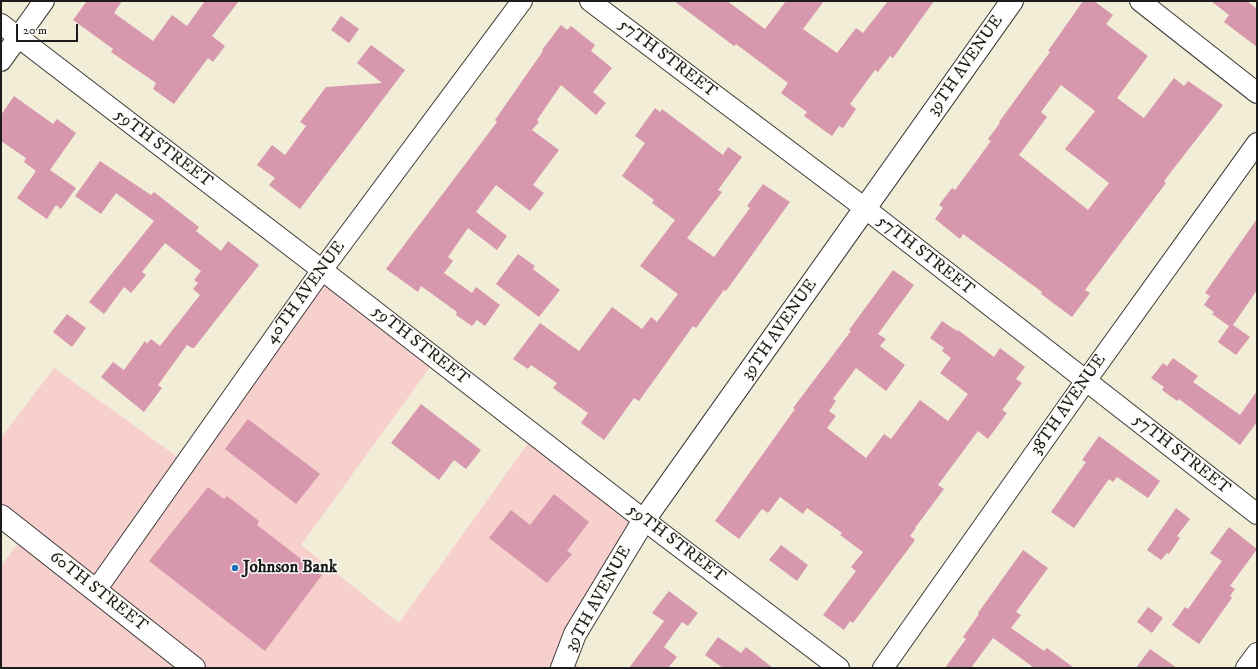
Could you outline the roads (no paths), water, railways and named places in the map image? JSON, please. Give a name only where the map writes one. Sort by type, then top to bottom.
[{"type":"main road","name":"39TH AVENUE","points":[[562,668],[575,634],[644,520],[866,209],[1012,1]]},
{"type":"main road","name":"60TH STREET","points":[[1,516],[194,668]]},
{"type":"street","points":[[1,61],[44,1]]},
{"type":"street","name":"40TH AVENUE","points":[[96,590],[322,270],[522,1]]},
{"type":"street","name":"57TH STREET","points":[[590,1],[866,209],[1085,382],[1257,514]]},
{"type":"street","points":[[1140,1],[1257,93]]},
{"type":"street","name":"59TH STREET","points":[[1,24],[17,38],[322,270],[644,520],[839,668]]},
{"type":"street","name":"38TH AVENUE","points":[[883,668],[1085,382],[1257,143]]},
{"type":"street","points":[[1246,668],[1257,653]]},
{"type":"place","name":"Johnson Bank","points":[[235,568]]}]
